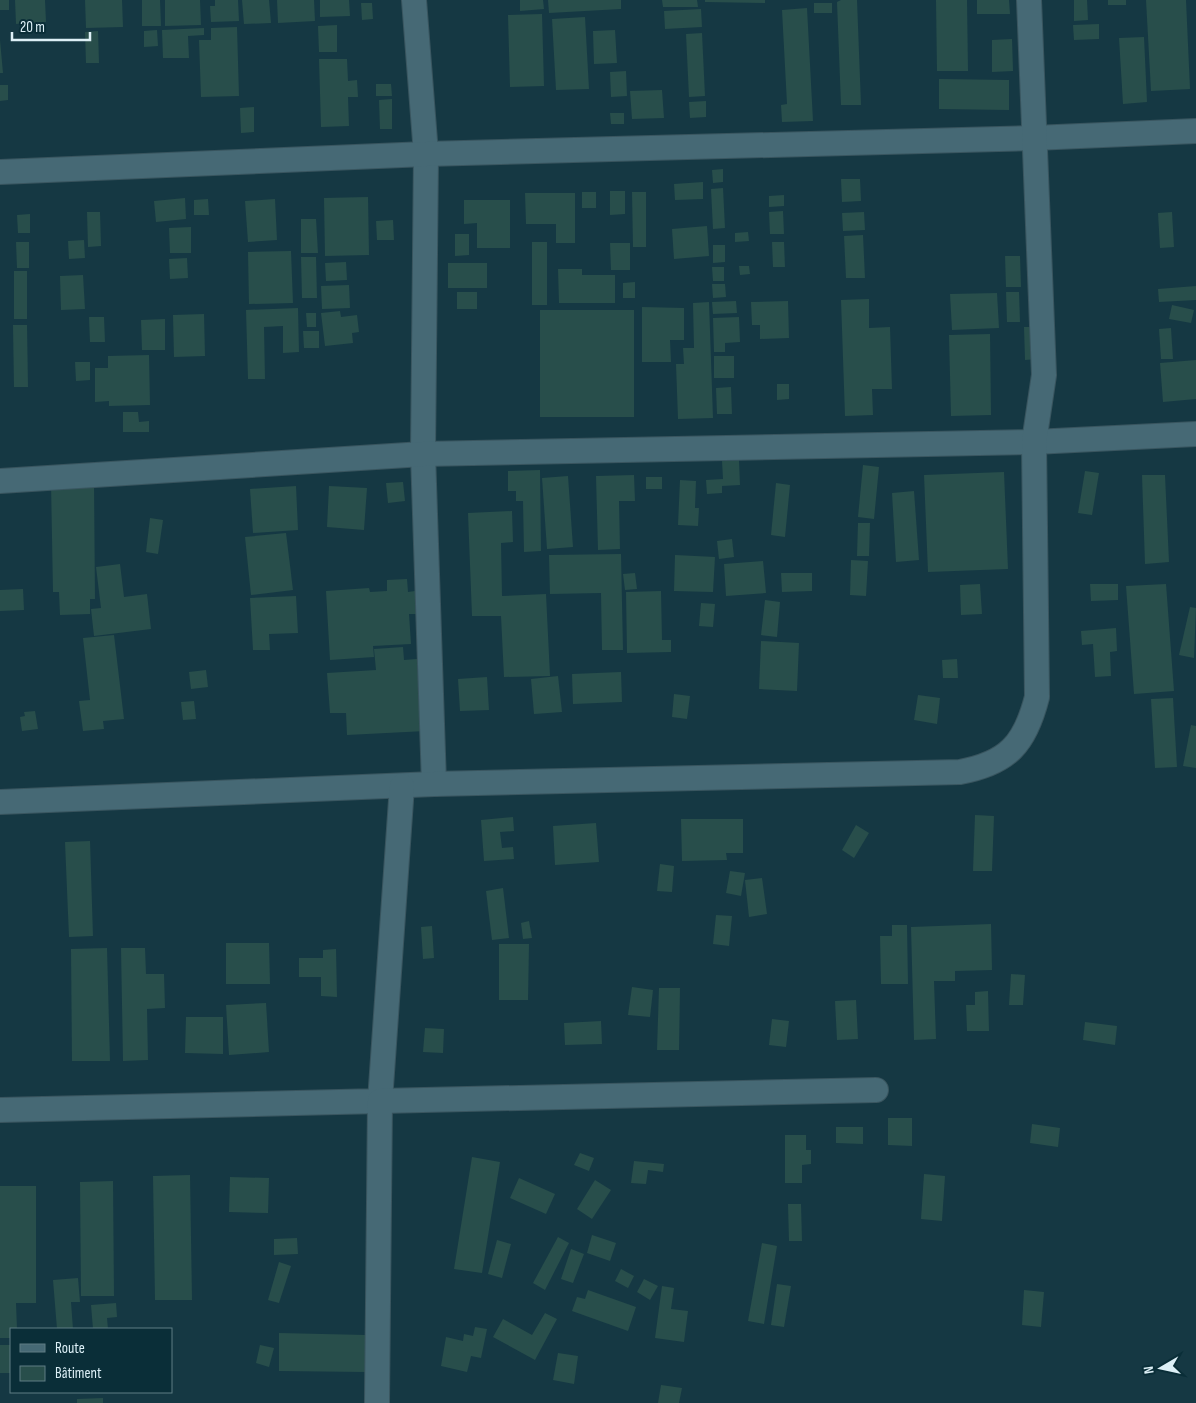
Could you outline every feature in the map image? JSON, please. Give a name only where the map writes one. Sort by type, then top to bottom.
[{"type":"street","points":[[414,0],[426,154],[423,454],[434,784]]},
{"type":"street","points":[[0,802],[434,784],[960,772],[995,763],[1011,750],[1021,737],[1032,716],[1037,697],[1034,442],[1044,375],[1029,0]]},
{"type":"street","points":[[0,172],[426,154],[1034,138],[1196,130]]},
{"type":"street","points":[[0,482],[423,454],[1034,442],[1196,434]]},
{"type":"street","points":[[377,1403],[380,1101],[402,786]]},
{"type":"street","points":[[0,1110],[876,1090]]},
{"type":"building","points":[[0,0],[9,0],[9,10],[0,10]]},
{"type":"building","points":[[15,0],[45,0],[46,22],[16,24]]},
{"type":"building","points":[[85,0],[122,0],[123,27],[86,28]]},
{"type":"building","points":[[142,0],[160,0],[161,26],[142,26]]},
{"type":"building","points":[[165,0],[200,0],[201,25],[165,26]]},
{"type":"building","points":[[215,0],[238,0],[239,21],[211,22],[210,6],[215,6]]},
{"type":"building","points":[[242,0],[269,0],[271,23],[244,24]]},
{"type":"building","points":[[277,0],[314,0],[315,21],[278,23]]},
{"type":"building","points":[[320,0],[349,0],[350,16],[320,17]]},
{"type":"building","points":[[520,0],[543,0],[544,9],[520,11]]},
{"type":"building","points":[[548,0],[621,0],[621,9],[549,13]]},
{"type":"building","points":[[662,0],[697,0],[698,7],[663,7]]},
{"type":"building","points":[[705,0],[765,0],[765,3],[705,2]]},
{"type":"building","points":[[841,0],[857,0],[861,105],[841,105],[837,2]]},
{"type":"building","points":[[936,0],[967,0],[968,71],[937,71]]},
{"type":"building","points":[[977,0],[1009,0],[1010,14],[977,14]]},
{"type":"building","points":[[1074,0],[1087,0],[1088,20],[1074,21]]},
{"type":"building","points":[[1108,0],[1126,0],[1126,5],[1108,5]]},
{"type":"building","points":[[1146,0],[1186,0],[1190,89],[1151,91]]},
{"type":"building","points":[[361,3],[372,3],[373,19],[362,20]]},
{"type":"building","points":[[814,3],[832,3],[832,13],[814,13]]},
{"type":"building","points":[[807,8],[813,121],[782,122],[781,105],[787,104],[782,10]]},
{"type":"building","points":[[701,9],[702,27],[665,29],[664,11]]},
{"type":"building","points":[[542,14],[544,86],[510,87],[508,15]]},
{"type":"building","points":[[585,17],[589,89],[556,90],[552,19]]},
{"type":"building","points":[[1099,24],[1099,39],[1074,40],[1073,25]]},
{"type":"building","points":[[337,25],[337,52],[319,52],[318,26]]},
{"type":"building","points":[[237,27],[239,96],[201,97],[199,40],[211,40],[211,28]]},
{"type":"building","points":[[204,28],[204,35],[188,36],[189,58],[163,58],[162,30]]},
{"type":"building","points":[[157,30],[158,46],[144,47],[144,31]]},
{"type":"building","points":[[615,30],[617,63],[594,64],[593,31]]},
{"type":"building","points":[[98,31],[99,63],[86,63],[85,32]]},
{"type":"building","points":[[702,33],[705,96],[689,97],[686,34]]},
{"type":"building","points":[[1144,37],[1147,102],[1123,104],[1119,38]]},
{"type":"building","points":[[1012,39],[1013,71],[992,72],[992,40]]},
{"type":"building","points":[[0,40],[3,73],[0,73]]},
{"type":"building","points":[[319,59],[347,59],[348,81],[357,80],[358,97],[348,97],[349,126],[321,127]]},
{"type":"building","points":[[626,71],[627,96],[611,97],[610,72]]},
{"type":"building","points":[[939,79],[1009,80],[1009,110],[939,109]]},
{"type":"building","points":[[376,84],[391,84],[392,96],[376,96]]},
{"type":"building","points":[[0,85],[8,85],[8,100],[0,101]]},
{"type":"building","points":[[662,90],[664,118],[632,119],[630,91]]},
{"type":"building","points":[[392,99],[392,129],[380,129],[379,100]]},
{"type":"building","points":[[706,101],[706,117],[690,118],[689,102]]},
{"type":"building","points":[[254,107],[254,132],[241,133],[240,108]]},
{"type":"building","points":[[610,113],[624,113],[624,124],[611,124]]},
{"type":"building","points":[[723,169],[723,182],[713,183],[712,170]]},
{"type":"building","points":[[841,179],[860,179],[861,201],[842,202]]},
{"type":"building","points":[[703,182],[703,199],[675,200],[674,184]]},
{"type":"building","points":[[723,188],[725,228],[713,229],[711,189]]},
{"type":"building","points":[[610,191],[625,191],[625,214],[610,215]]},
{"type":"building","points":[[582,192],[596,192],[596,208],[582,208]]},
{"type":"building","points":[[632,192],[646,192],[646,247],[633,247]]},
{"type":"building","points":[[525,193],[575,193],[575,243],[556,243],[556,224],[526,224]]},
{"type":"building","points":[[784,195],[784,206],[769,207],[769,196]]},
{"type":"building","points":[[368,197],[369,255],[325,256],[324,198]]},
{"type":"building","points":[[185,198],[186,219],[156,222],[154,201]]},
{"type":"building","points":[[208,199],[209,215],[194,215],[194,200]]},
{"type":"building","points":[[275,199],[277,240],[248,242],[245,201]]},
{"type":"building","points":[[464,200],[510,200],[510,248],[477,248],[477,223],[464,224]]},
{"type":"building","points":[[783,211],[784,234],[770,234],[769,212]]},
{"type":"building","points":[[87,212],[100,212],[101,246],[88,247]]},
{"type":"building","points":[[864,212],[865,230],[843,231],[842,213]]},
{"type":"building","points":[[1172,212],[1174,247],[1160,248],[1158,213]]},
{"type":"building","points":[[30,214],[30,233],[18,233],[17,215]]},
{"type":"building","points":[[301,219],[316,219],[318,253],[301,253]]},
{"type":"building","points":[[393,220],[394,240],[377,240],[376,221]]},
{"type":"building","points":[[707,226],[709,256],[674,259],[672,229]]},
{"type":"building","points":[[191,227],[191,253],[170,253],[169,228]]},
{"type":"building","points":[[748,232],[749,241],[735,242],[735,233]]},
{"type":"building","points":[[455,234],[469,234],[469,255],[455,256]]},
{"type":"building","points":[[863,235],[865,278],[846,278],[844,236]]},
{"type":"building","points":[[84,240],[85,258],[69,259],[68,241]]},
{"type":"building","points":[[16,242],[29,242],[29,268],[17,268]]},
{"type":"building","points":[[532,242],[547,242],[547,305],[532,305]]},
{"type":"building","points":[[772,242],[784,242],[785,267],[773,267]]},
{"type":"building","points":[[610,243],[630,243],[630,270],[611,270]]},
{"type":"building","points":[[713,245],[725,245],[725,262],[713,263]]},
{"type":"building","points":[[291,251],[293,303],[249,304],[248,252]]},
{"type":"building","points":[[1005,256],[1020,256],[1021,287],[1006,287]]},
{"type":"building","points":[[301,257],[316,257],[317,298],[302,298]]},
{"type":"building","points":[[187,258],[188,278],[170,279],[169,259]]},
{"type":"building","points":[[346,262],[347,280],[326,281],[325,263]]},
{"type":"building","points":[[448,263],[487,263],[487,288],[448,288]]},
{"type":"building","points":[[739,266],[749,266],[750,274],[740,275]]},
{"type":"building","points":[[712,267],[724,267],[724,281],[713,281]]},
{"type":"building","points":[[558,269],[582,269],[582,275],[615,275],[615,303],[559,303]]},
{"type":"building","points":[[14,271],[27,271],[27,319],[14,319]]},
{"type":"building","points":[[83,275],[85,309],[61,310],[60,276]]},
{"type":"building","points":[[635,282],[635,298],[623,298],[623,283]]},
{"type":"building","points":[[712,284],[725,284],[726,297],[713,298]]},
{"type":"building","points":[[349,285],[350,308],[322,309],[321,286]]},
{"type":"building","points":[[1196,286],[1196,300],[1159,302],[1158,289]]},
{"type":"building","points":[[457,292],[477,292],[477,309],[457,309]]},
{"type":"building","points":[[1006,292],[1019,292],[1020,322],[1007,322]]},
{"type":"building","points":[[997,293],[999,328],[952,330],[950,294]]},
{"type":"building","points":[[869,299],[869,328],[890,327],[892,389],[872,389],[873,415],[845,416],[841,300]]},
{"type":"building","points":[[736,301],[737,313],[713,314],[712,302]]},
{"type":"building","points":[[788,301],[789,338],[760,339],[760,325],[752,325],[751,302]]},
{"type":"building","points":[[709,302],[713,418],[678,419],[676,364],[684,364],[683,348],[694,348],[693,303]]},
{"type":"building","points":[[1172,305],[1194,310],[1191,323],[1169,319]]},
{"type":"building","points":[[642,307],[684,308],[684,340],[670,340],[671,362],[642,362]]},
{"type":"building","points":[[298,308],[299,352],[283,353],[283,326],[264,327],[265,379],[248,379],[246,310]]},
{"type":"building","points":[[540,310],[634,310],[634,417],[540,417]]},
{"type":"building","points":[[340,311],[341,317],[357,315],[359,332],[352,333],[353,343],[325,346],[321,313]]},
{"type":"building","points":[[306,313],[316,313],[316,327],[307,327]]},
{"type":"building","points":[[204,314],[205,356],[174,357],[173,315]]},
{"type":"building","points":[[89,317],[104,317],[105,342],[90,342]]},
{"type":"building","points":[[739,317],[740,342],[725,343],[725,352],[714,352],[713,318]]},
{"type":"building","points":[[165,319],[165,350],[142,350],[141,320]]},
{"type":"building","points":[[13,325],[27,325],[28,387],[14,387]]},
{"type":"building","points":[[1024,327],[1036,327],[1037,359],[1025,360]]},
{"type":"building","points":[[1171,328],[1173,359],[1161,359],[1159,329]]},
{"type":"building","points":[[303,331],[319,331],[319,348],[304,348]]},
{"type":"building","points":[[990,334],[991,415],[951,416],[949,335]]},
{"type":"building","points":[[149,355],[150,405],[109,406],[109,401],[95,402],[95,368],[108,368],[108,356]]},
{"type":"building","points":[[714,356],[734,356],[734,378],[714,378]]},
{"type":"building","points":[[1196,360],[1196,399],[1163,402],[1160,363]]},
{"type":"building","points":[[75,362],[90,362],[90,380],[76,381]]},
{"type":"building","points":[[777,384],[789,384],[789,399],[777,400]]},
{"type":"building","points":[[731,387],[732,414],[717,414],[716,388]]},
{"type":"building","points":[[123,412],[138,412],[139,422],[149,421],[149,432],[123,432]]},
{"type":"building","points":[[739,460],[740,485],[722,486],[722,493],[707,494],[706,480],[723,479],[722,461]]},
{"type":"building","points":[[863,465],[879,467],[874,519],[858,517]]},
{"type":"building","points":[[540,470],[541,551],[524,552],[523,501],[516,501],[516,491],[508,491],[508,471]]},
{"type":"building","points":[[1085,471],[1099,473],[1092,515],[1078,513]]},
{"type":"building","points":[[1004,472],[1008,569],[928,572],[924,475]]},
{"type":"building","points":[[634,475],[635,501],[619,501],[620,549],[598,550],[596,476]]},
{"type":"building","points":[[1142,475],[1165,475],[1169,562],[1145,564]]},
{"type":"building","points":[[568,476],[573,547],[547,549],[542,478]]},
{"type":"building","points":[[646,477],[662,477],[662,489],[646,489]]},
{"type":"building","points":[[680,480],[696,481],[695,508],[699,508],[698,526],[678,525]]},
{"type":"building","points":[[94,482],[95,599],[90,599],[90,614],[60,615],[59,592],[53,592],[51,483]]},
{"type":"building","points":[[403,482],[405,501],[388,503],[386,483]]},
{"type":"building","points":[[776,483],[790,485],[785,537],[771,535]]},
{"type":"building","points":[[296,486],[298,530],[253,533],[250,489]]},
{"type":"building","points":[[329,486],[367,488],[364,530],[327,527]]},
{"type":"building","points":[[914,491],[919,560],[896,562],[892,493]]},
{"type":"building","points":[[512,511],[513,542],[501,543],[502,596],[546,594],[550,676],[504,677],[501,616],[472,616],[468,513]]},
{"type":"building","points":[[150,518],[163,520],[158,554],[146,552]]},
{"type":"building","points":[[858,523],[870,523],[869,556],[857,556]]},
{"type":"building","points":[[286,533],[293,590],[251,595],[245,537]]},
{"type":"building","points":[[732,539],[734,557],[719,559],[717,541]]},
{"type":"building","points":[[621,554],[623,650],[602,650],[601,593],[550,594],[549,555]]},
{"type":"building","points":[[675,555],[715,557],[713,592],[674,591]]},
{"type":"building","points":[[851,560],[868,561],[866,596],[850,595]]},
{"type":"building","points":[[763,561],[766,593],[726,596],[724,564]]},
{"type":"building","points":[[120,564],[124,597],[147,594],[151,629],[94,636],[91,609],[101,608],[96,567]]},
{"type":"building","points":[[635,573],[637,589],[625,590],[623,574]]},
{"type":"building","points":[[781,573],[812,573],[812,591],[782,592]]},
{"type":"building","points":[[407,579],[408,592],[415,591],[416,614],[409,614],[411,644],[373,646],[374,657],[330,660],[326,591],[369,588],[370,592],[387,591],[387,580]]},
{"type":"building","points":[[980,584],[982,614],[961,615],[960,585]]},
{"type":"building","points":[[1090,584],[1118,584],[1118,600],[1091,601]]},
{"type":"building","points":[[1166,584],[1174,691],[1134,694],[1126,586]]},
{"type":"building","points":[[23,589],[24,610],[0,611],[0,590]]},
{"type":"building","points":[[661,591],[662,640],[671,640],[671,652],[627,653],[626,592]]},
{"type":"building","points":[[296,596],[298,633],[269,634],[270,650],[253,650],[250,598]]},
{"type":"building","points":[[765,600],[780,602],[777,637],[761,635]]},
{"type":"building","points":[[701,603],[715,604],[713,627],[699,626]]},
{"type":"building","points":[[1190,607],[1196,608],[1194,658],[1179,655]]},
{"type":"building","points":[[1116,628],[1117,651],[1110,652],[1111,676],[1095,677],[1093,644],[1082,645],[1081,631]]},
{"type":"building","points":[[114,635],[124,719],[103,721],[104,729],[83,731],[79,701],[90,700],[83,638]]},
{"type":"building","points":[[761,641],[799,643],[797,691],[759,689]]},
{"type":"building","points":[[403,647],[404,660],[417,659],[418,674],[422,674],[426,731],[347,735],[346,713],[330,713],[327,673],[376,670],[374,649]]},
{"type":"building","points":[[957,659],[958,678],[943,678],[942,660]]},
{"type":"building","points":[[206,670],[208,687],[191,689],[189,672]]},
{"type":"building","points":[[621,672],[622,702],[573,704],[572,674]]},
{"type":"building","points":[[558,676],[562,712],[534,714],[531,679]]},
{"type":"building","points":[[487,677],[489,710],[460,711],[458,679]]},
{"type":"building","points":[[674,694],[690,696],[687,719],[672,717]]},
{"type":"building","points":[[918,695],[940,698],[937,724],[914,720]]},
{"type":"building","points":[[1173,698],[1177,767],[1155,768],[1151,699]]},
{"type":"building","points":[[194,701],[196,719],[183,720],[181,702]]},
{"type":"building","points":[[35,711],[38,729],[22,731],[20,717],[25,716],[24,712]]},
{"type":"building","points":[[1191,725],[1196,726],[1196,768],[1183,766]]},
{"type":"building","points":[[975,815],[994,816],[992,871],[973,871]]},
{"type":"building","points":[[513,817],[514,831],[500,832],[502,848],[513,847],[514,859],[484,861],[481,820]]},
{"type":"building","points":[[681,819],[743,819],[743,853],[726,853],[727,860],[682,861]]},
{"type":"building","points":[[596,823],[599,862],[555,865],[553,826]]},
{"type":"building","points":[[856,825],[869,833],[854,858],[842,850]]},
{"type":"building","points":[[90,841],[93,936],[69,937],[65,842]]},
{"type":"building","points":[[660,864],[674,866],[672,892],[657,891]]},
{"type":"building","points":[[730,871],[745,873],[741,896],[726,893]]},
{"type":"building","points":[[762,878],[767,914],[749,917],[745,880]]},
{"type":"building","points":[[503,888],[509,938],[492,940],[486,891]]},
{"type":"building","points":[[716,915],[732,916],[729,946],[713,944]]},
{"type":"building","points":[[529,921],[532,938],[523,939],[521,923]]},
{"type":"building","points":[[991,924],[992,970],[955,971],[955,981],[934,981],[936,1039],[914,1040],[911,927]]},
{"type":"building","points":[[892,925],[907,925],[908,984],[881,984],[880,936],[892,936]]},
{"type":"building","points":[[432,926],[434,958],[423,959],[421,927]]},
{"type":"building","points":[[226,943],[269,943],[270,984],[226,984]]},
{"type":"building","points":[[499,944],[529,944],[528,1000],[499,1000]]},
{"type":"building","points":[[107,948],[110,1061],[72,1061],[71,949]]},
{"type":"building","points":[[121,948],[145,948],[146,974],[164,974],[165,1008],[147,1009],[148,1060],[123,1061]]},
{"type":"building","points":[[336,949],[337,997],[321,996],[321,977],[299,977],[299,958],[323,958],[323,950]]},
{"type":"building","points":[[1011,974],[1025,975],[1023,1005],[1009,1005]]},
{"type":"building","points":[[632,987],[653,990],[650,1017],[628,1015]]},
{"type":"building","points":[[659,988],[680,988],[679,1050],[657,1050]]},
{"type":"building","points":[[988,991],[989,1031],[967,1031],[966,1005],[975,1005],[975,992]]},
{"type":"building","points":[[856,1000],[858,1039],[837,1040],[835,1001]]},
{"type":"building","points":[[266,1003],[269,1052],[229,1055],[226,1005]]},
{"type":"building","points":[[186,1017],[223,1017],[223,1054],[185,1053]]},
{"type":"building","points":[[772,1019],[789,1021],[786,1047],[769,1045]]},
{"type":"building","points":[[601,1021],[602,1044],[565,1045],[564,1023]]},
{"type":"building","points":[[1085,1022],[1117,1026],[1115,1045],[1083,1040]]},
{"type":"building","points":[[425,1028],[444,1029],[443,1053],[423,1052]]},
{"type":"building","points":[[888,1118],[912,1118],[912,1146],[888,1145]]},
{"type":"building","points":[[1032,1124],[1060,1128],[1058,1147],[1030,1143]]},
{"type":"building","points":[[836,1127],[863,1127],[863,1144],[836,1143]]},
{"type":"building","points":[[785,1135],[806,1135],[806,1150],[811,1150],[811,1164],[802,1165],[802,1183],[785,1183]]},
{"type":"building","points":[[580,1153],[594,1158],[589,1171],[574,1165]]},
{"type":"building","points":[[472,1157],[500,1162],[482,1273],[454,1269]]},
{"type":"building","points":[[634,1161],[664,1164],[663,1172],[648,1170],[646,1184],[631,1183]]},
{"type":"building","points":[[924,1174],[945,1176],[942,1221],[921,1219]]},
{"type":"building","points":[[190,1175],[192,1300],[155,1300],[153,1176]]},
{"type":"building","points":[[230,1177],[269,1178],[268,1213],[229,1212]]},
{"type":"building","points":[[519,1178],[555,1194],[546,1214],[510,1198]]},
{"type":"building","points":[[595,1180],[611,1190],[592,1219],[577,1209]]},
{"type":"building","points":[[113,1181],[114,1296],[81,1296],[80,1182]]},
{"type":"building","points":[[0,1186],[36,1186],[36,1303],[16,1303],[17,1328],[10,1328],[10,1338],[0,1338]]},
{"type":"building","points":[[788,1204],[801,1204],[802,1241],[789,1241]]},
{"type":"building","points":[[592,1235],[616,1243],[610,1261],[587,1253]]},
{"type":"building","points":[[558,1237],[569,1243],[545,1290],[533,1283]]},
{"type":"building","points":[[297,1238],[298,1254],[274,1255],[274,1239]]},
{"type":"building","points":[[497,1240],[511,1244],[502,1278],[488,1274]]},
{"type":"building","points":[[762,1243],[777,1246],[764,1324],[748,1321]]},
{"type":"building","points":[[571,1249],[584,1254],[573,1283],[561,1279]]},
{"type":"building","points":[[279,1262],[291,1266],[279,1303],[268,1300]]},
{"type":"building","points":[[621,1269],[634,1276],[628,1288],[615,1281]]},
{"type":"building","points":[[78,1278],[80,1302],[71,1302],[73,1328],[57,1328],[53,1280]]},
{"type":"building","points":[[644,1279],[658,1286],[650,1300],[637,1292]]},
{"type":"building","points":[[777,1284],[791,1286],[784,1327],[771,1325]]},
{"type":"building","points":[[662,1286],[674,1288],[671,1309],[688,1311],[684,1342],[655,1338]]},
{"type":"building","points":[[588,1290],[636,1307],[628,1331],[572,1311],[577,1297],[585,1299]]},
{"type":"building","points":[[1024,1290],[1044,1292],[1041,1327],[1022,1325]]},
{"type":"building","points":[[116,1303],[117,1317],[107,1318],[108,1328],[93,1328],[91,1305]]},
{"type":"building","points":[[545,1313],[557,1319],[535,1360],[493,1337],[503,1319],[532,1335]]},
{"type":"building","points":[[475,1327],[487,1329],[481,1358],[471,1356],[467,1372],[441,1366],[446,1337],[463,1341],[464,1334],[473,1336]]},
{"type":"building","points":[[279,1333],[366,1335],[365,1372],[279,1371]]},
{"type":"building","points":[[0,1345],[10,1345],[10,1373],[0,1373]]},
{"type":"building","points":[[260,1345],[274,1348],[269,1367],[256,1363]]},
{"type":"building","points":[[558,1353],[578,1356],[574,1384],[553,1380]]},
{"type":"building","points":[[661,1385],[682,1388],[679,1403],[658,1403]]},
{"type":"building","points":[[103,1398],[103,1403],[77,1403],[77,1399]]}]
